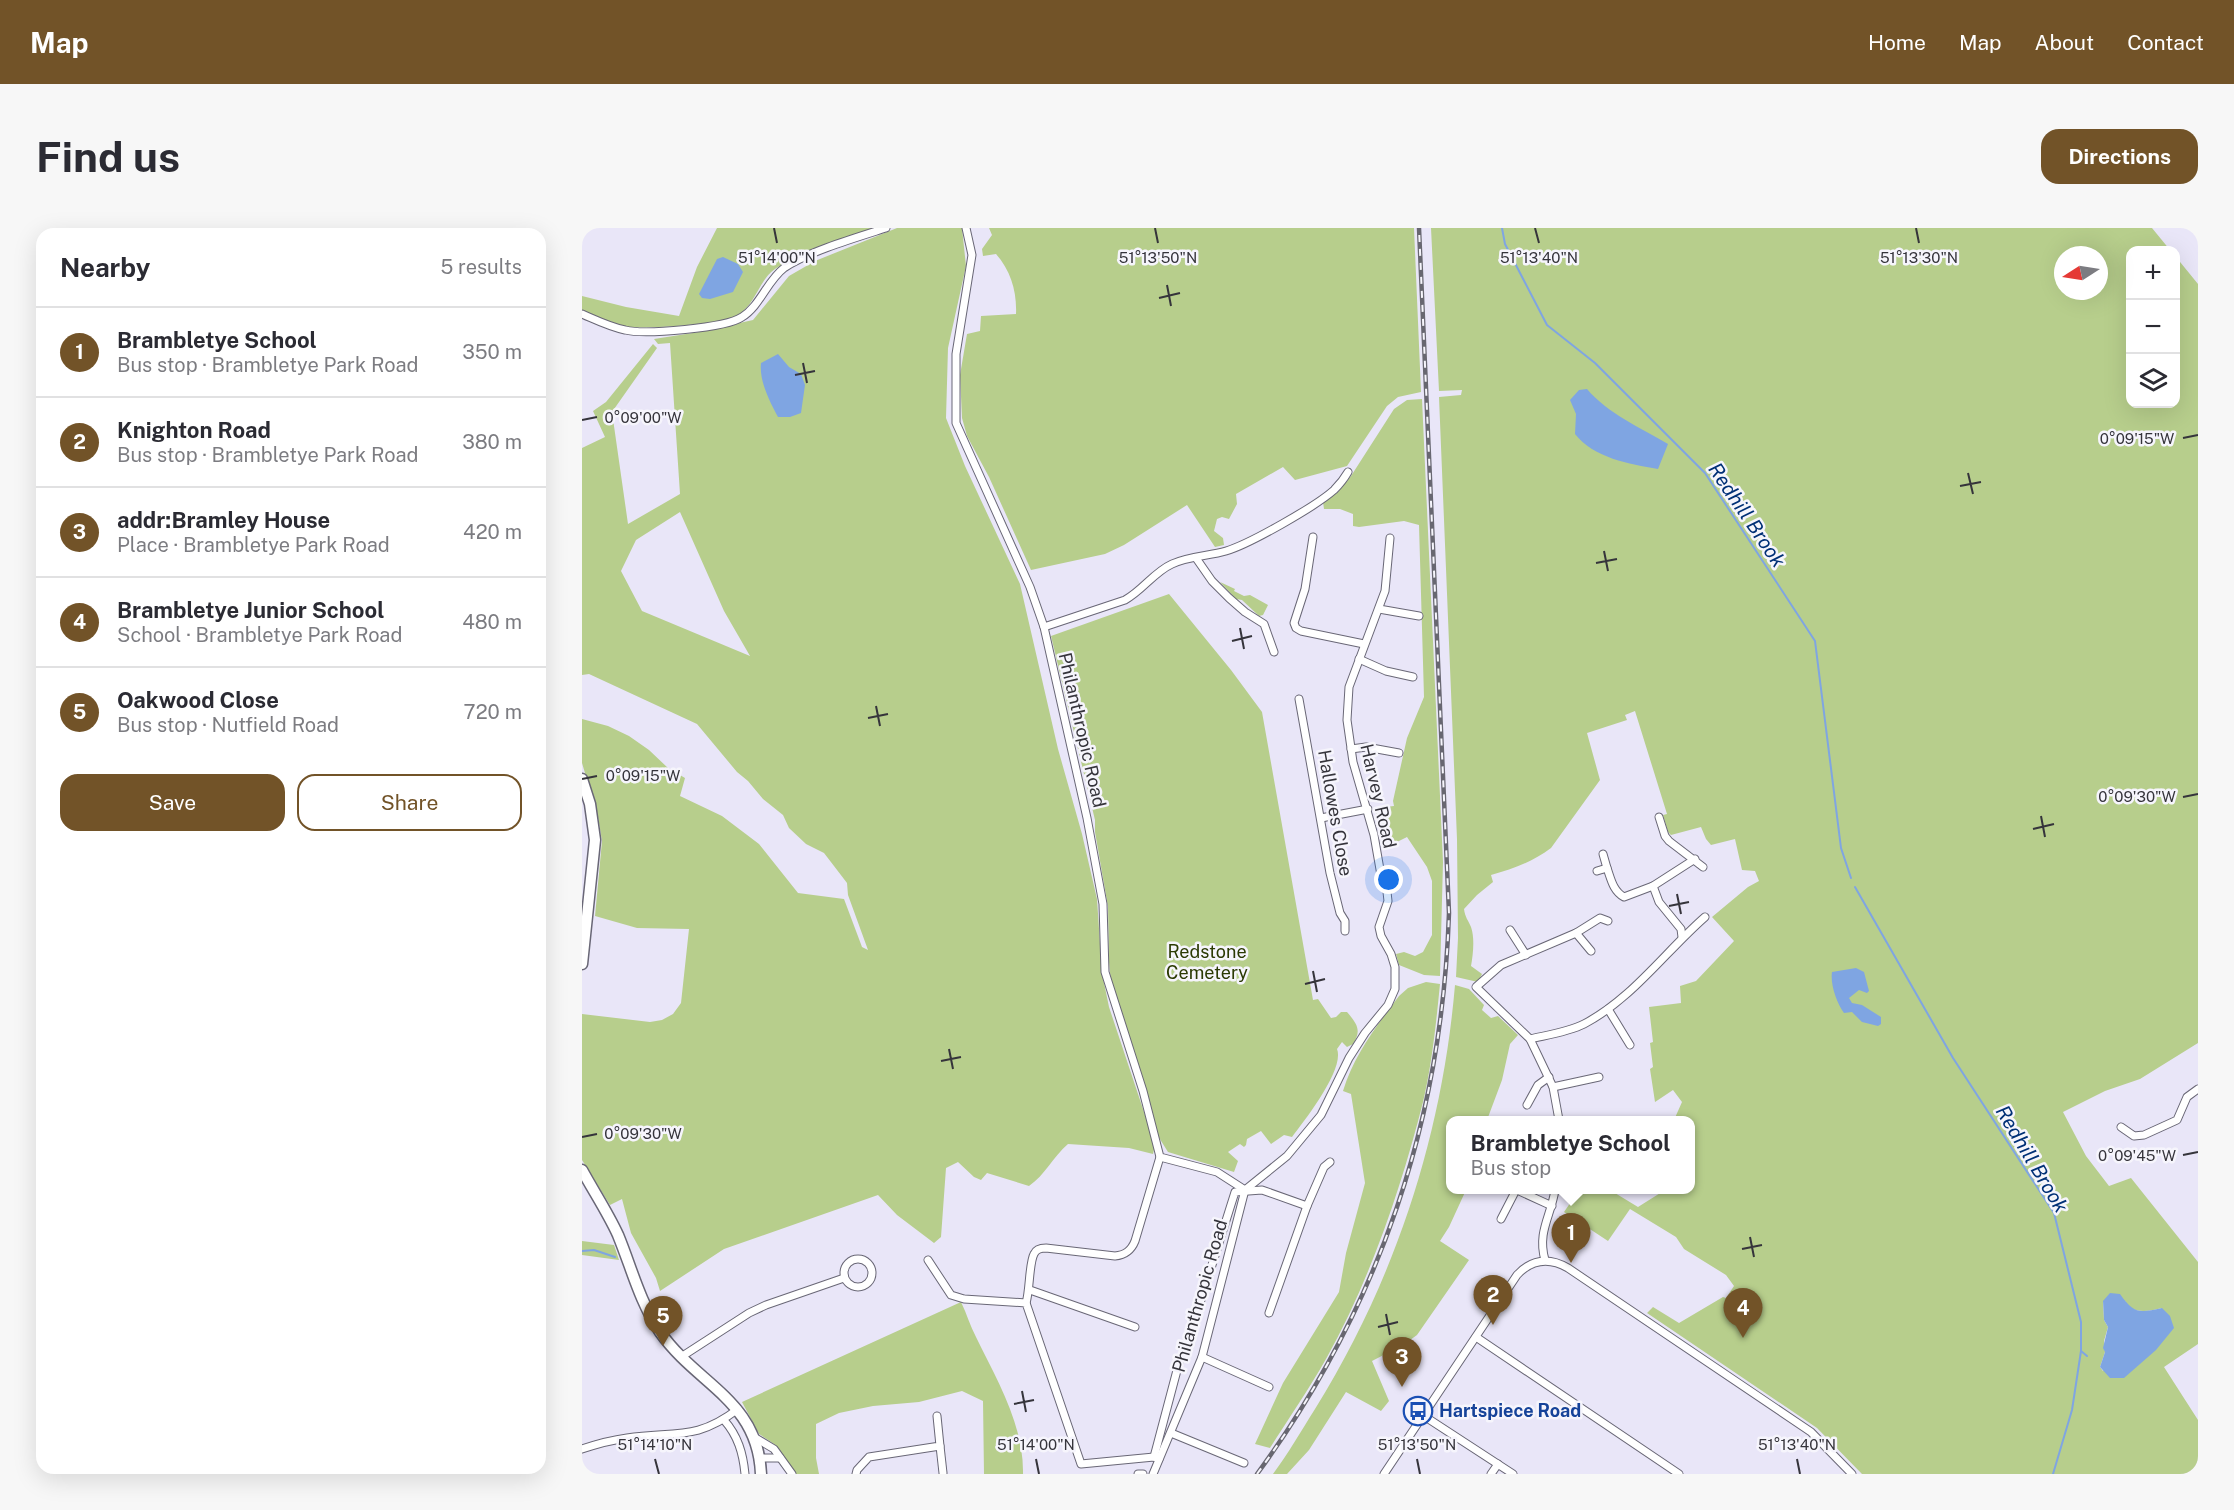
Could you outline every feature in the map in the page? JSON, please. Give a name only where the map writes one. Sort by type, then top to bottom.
[{"type":"main road","points":[[582,779],[590,804],[595,840],[582,964]]},
{"type":"main road","points":[[582,1170],[618,1235],[643,1302],[661,1333],[681,1357],[738,1409],[748,1423],[754,1437],[761,1474]]},
{"type":"street","points":[[582,314],[608,326],[640,332],[693,328],[731,321],[748,312],[784,268],[832,247],[886,228]]},
{"type":"street","name":"Philanthropic Road","points":[[966,228],[972,255],[956,354],[956,423],[1030,587],[1044,627],[1087,818],[1103,904],[1105,972],[1143,1091],[1160,1157]]},
{"type":"street","points":[[1044,627],[1125,600],[1171,564],[1237,547],[1333,491],[1348,472]]},
{"type":"street","points":[[1312,537],[1305,589],[1294,623],[1296,628],[1364,644]]},
{"type":"street","name":"Harvey Road","points":[[1245,1190],[1287,1156],[1321,1115],[1348,1058],[1388,1005],[1395,989],[1395,967],[1381,936],[1380,921],[1388,902],[1387,892],[1380,874],[1374,835],[1351,749],[1347,720],[1349,687],[1385,591],[1390,538]]},
{"type":"street","points":[[1196,558],[1229,598],[1264,624],[1275,652]]},
{"type":"street","points":[[1379,609],[1419,616]]},
{"type":"street","points":[[1359,659],[1386,671],[1413,677]]},
{"type":"street","name":"Hallowes Close","points":[[1299,699],[1336,898],[1345,921],[1346,931]]},
{"type":"street","points":[[1351,749],[1366,747],[1399,753]]},
{"type":"street","points":[[1321,818],[1368,809]]},
{"type":"street","points":[[1659,817],[1669,841],[1703,867]]},
{"type":"street","points":[[1603,854],[1613,886],[1618,894],[1624,897],[1653,886],[1695,860]]},
{"type":"street","points":[[1597,871],[1607,868]]},
{"type":"street","points":[[1653,886],[1659,902],[1681,929],[1682,937]]},
{"type":"street","points":[[1530,1039],[1582,1025],[1608,1009],[1656,966],[1682,937],[1705,917]]},
{"type":"street","points":[[1558,1116],[1553,1087],[1530,1039],[1476,987],[1501,965],[1576,933],[1600,918],[1608,921]]},
{"type":"street","points":[[1510,930],[1526,955]]},
{"type":"street","points":[[1576,933],[1591,951]]},
{"type":"street","points":[[1608,1009],[1630,1045]]},
{"type":"street","points":[[1527,1105],[1538,1085],[1549,1077]]},
{"type":"street","points":[[1553,1087],[1599,1077]]},
{"type":"street","points":[[2121,1127],[2134,1136],[2163,1128],[2177,1120],[2187,1097],[2198,1089]]},
{"type":"street","points":[[1180,1359],[1156,1458],[1081,1464],[1026,1303],[1030,1290],[1033,1254],[1042,1248],[1115,1256],[1131,1249],[1160,1157],[1217,1172],[1245,1190]]},
{"type":"street","points":[[1269,1313],[1307,1206],[1324,1167],[1330,1162]]},
{"type":"street","name":"Philanthropic Road","points":[[1153,1474],[1156,1458],[1171,1433],[1202,1357],[1245,1190]]},
{"type":"street","points":[[1189,1338],[1235,1192],[1262,1190],[1307,1206]]},
{"type":"street","points":[[1501,1219],[1514,1194]]},
{"type":"street","points":[[1525,1194],[1552,1206]]},
{"type":"street","points":[[1545,1260],[1541,1237],[1554,1194]]},
{"type":"street","points":[[861,1259],[870,1265],[871,1280],[865,1286],[853,1286],[844,1278],[846,1268],[853,1260],[861,1259]]},
{"type":"street","points":[[928,1260],[951,1295],[964,1299],[1026,1303]]},
{"type":"street","points":[[1384,1474],[1517,1275],[1532,1263],[1545,1260],[1557,1262],[1568,1268],[1811,1432],[1852,1474]]},
{"type":"street","points":[[681,1357],[749,1313],[844,1278]]},
{"type":"street","points":[[1030,1290],[1135,1327]]},
{"type":"street","points":[[1476,1337],[1679,1474]]},
{"type":"street","points":[[1202,1357],[1269,1387]]},
{"type":"street","points":[[582,1449],[626,1438],[686,1434],[708,1428],[724,1420],[738,1409]]},
{"type":"street","points":[[937,1416],[943,1473]]},
{"type":"street","points":[[1424,1416],[1513,1474]]},
{"type":"street","points":[[724,1420],[740,1445],[745,1474]]},
{"type":"street","points":[[1171,1433],[1244,1462]]},
{"type":"street","points":[[754,1437],[774,1449],[792,1474]]},
{"type":"street","points":[[856,1474],[870,1457],[940,1446]]},
{"type":"street","points":[[759,1458],[780,1458]]},
{"type":"street","points":[[1491,1474],[1498,1464]]},
{"type":"street","points":[[1138,1474],[1143,1474]]},
{"type":"green space","points":[[717,228],[877,228],[786,262],[765,279],[744,311],[730,318],[683,326],[625,327],[582,310],[582,296],[626,307],[679,316],[697,267]]},
{"type":"green space","points":[[897,228],[962,228],[966,266],[948,348],[946,418],[965,466],[1020,584],[1058,749],[1082,834],[1097,899],[1102,973],[1109,1007],[1155,1145],[1153,1154],[1129,1148],[1068,1144],[1040,1177],[1029,1186],[987,1173],[981,1180],[974,1177],[958,1162],[946,1168],[941,1237],[934,1243],[897,1215],[878,1195],[724,1249],[660,1291],[656,1278],[631,1233],[622,1199],[610,1205],[582,1160],[582,1014],[650,1022],[662,1020],[673,1014],[681,1003],[689,929],[637,928],[595,916],[602,841],[598,817],[582,763],[582,719],[608,726],[629,736],[649,750],[668,768],[685,778],[680,796],[722,816],[759,844],[798,893],[844,899],[862,947],[868,950],[848,895],[847,883],[824,853],[806,844],[789,828],[783,815],[763,799],[737,772],[697,724],[589,674],[582,675],[582,448],[605,437],[593,411],[606,402],[653,344],[657,348],[612,412],[628,524],[680,494],[670,343],[658,344],[654,339],[753,320],[789,276],[815,261]],"holes":[[[680,512],[724,611],[750,656],[642,611],[621,571],[636,540]]]},
{"type":"green space","points":[[989,228],[1414,228],[1421,392],[1398,397],[1387,406],[1347,466],[1295,480],[1283,467],[1236,494],[1237,504],[1229,519],[1222,517],[1217,519],[1214,531],[1223,538],[1224,545],[1215,547],[1187,505],[1124,545],[1105,554],[1031,570],[989,477],[967,436],[962,418],[960,375],[967,334],[980,331],[981,316],[1016,314],[1014,290],[1006,267],[996,254],[983,256],[982,249],[992,235]]},
{"type":"green space","points":[[1431,228],[2152,228],[2167,246],[2126,246],[2126,408],[2180,408],[2180,262],[2198,284],[2198,1043],[2140,1079],[2105,1091],[2063,1112],[2086,1156],[2109,1186],[2131,1178],[2198,1262],[2198,1344],[2164,1367],[2198,1420],[2198,1474],[1862,1474],[1817,1428],[1647,1313],[1653,1307],[1679,1323],[1723,1297],[1726,1298],[1734,1286],[1726,1275],[1684,1249],[1676,1237],[1630,1209],[1608,1241],[1564,1212],[1576,1194],[1617,1194],[1638,1207],[1659,1194],[1695,1194],[1695,1116],[1676,1116],[1682,1102],[1673,1090],[1655,1102],[1650,1069],[1653,1067],[1650,1043],[1653,1042],[1649,1007],[1681,1003],[1680,986],[1696,981],[1734,941],[1712,917],[1748,887],[1759,881],[1755,871],[1742,870],[1735,839],[1711,845],[1701,827],[1671,835],[1668,832],[1663,815],[1667,814],[1635,711],[1625,715],[1627,720],[1587,733],[1600,780],[1551,848],[1522,864],[1491,875],[1493,882],[1464,909],[1473,936],[1471,966],[1482,974],[1478,982],[1456,977],[1457,839],[1439,397],[1461,395],[1462,390],[1439,391]],"holes":[[[2103,1301],[2125,1301],[2128,1305],[2141,1311],[2162,1308],[2103,1371],[2100,1367],[2105,1352],[2104,1341],[2108,1327],[2104,1320]]]},
{"type":"green space","points":[[1422,399],[1443,862],[1440,976],[1424,975],[1399,965],[1396,954],[1404,952],[1415,956],[1423,952],[1432,935],[1432,881],[1427,867],[1407,837],[1393,844],[1387,837],[1384,839],[1375,808],[1394,806],[1393,801],[1407,738],[1424,697],[1419,525],[1404,521],[1353,526],[1353,514],[1340,509],[1324,509],[1323,502],[1338,492],[1351,476],[1394,409],[1407,400]]},
{"type":"green space","points":[[1220,582],[1244,596],[1250,595],[1268,605],[1263,615],[1259,616],[1242,600],[1236,599]]},
{"type":"green space","name":"Redstone Cemetery","points":[[1169,594],[1262,712],[1313,1000],[1318,999],[1331,1018],[1341,1012],[1347,1012],[1358,1031],[1353,1044],[1347,1047],[1342,1042],[1337,1049],[1338,1058],[1330,1081],[1292,1137],[1284,1135],[1271,1144],[1261,1131],[1247,1139],[1244,1147],[1240,1144],[1228,1152],[1238,1161],[1234,1172],[1168,1152],[1158,1136],[1111,983],[1108,907],[1095,820],[1051,636]]},
{"type":"green space","points":[[1426,982],[1440,984],[1429,1073],[1414,1135],[1383,1233],[1357,1298],[1313,1381],[1270,1448],[1255,1444],[1283,1383],[1339,1292],[1346,1253],[1365,1183],[1351,1094],[1343,1091],[1353,1065],[1367,1041],[1399,996],[1408,988]]},
{"type":"green space","points":[[1455,985],[1469,989],[1484,1005],[1482,1010],[1491,1018],[1498,1016],[1518,1035],[1510,1044],[1502,1080],[1488,1116],[1446,1116],[1446,1194],[1464,1194],[1440,1241],[1469,1260],[1417,1335],[1372,1361],[1389,1401],[1381,1411],[1346,1392],[1309,1450],[1287,1474],[1273,1474],[1343,1360],[1369,1310],[1391,1258],[1426,1152],[1449,1042]]},
{"type":"green space","points":[[582,1241],[614,1245],[619,1260],[582,1255]]},
{"type":"green space","points":[[961,1302],[1008,1403],[1019,1438],[1023,1474],[984,1474],[983,1401],[962,1391],[919,1402],[873,1406],[839,1413],[816,1424],[816,1458],[819,1474],[794,1474],[774,1444],[759,1434],[742,1402]]},
{"type":"water","points":[[723,257],[738,264],[743,272],[733,292],[710,299],[702,298],[699,294],[717,259]]},
{"type":"water","points":[[778,354],[789,367],[801,374],[805,385],[801,413],[790,417],[778,417],[762,377],[761,363]]},
{"type":"water","points":[[1587,389],[1614,413],[1668,444],[1658,469],[1613,459],[1592,449],[1575,434],[1576,414],[1570,400],[1579,390]]},
{"type":"water","points":[[1856,968],[1864,972],[1869,991],[1867,993],[1859,990],[1849,998],[1852,1003],[1862,1005],[1881,1017],[1881,1024],[1878,1026],[1862,1022],[1852,1012],[1844,1013],[1837,999],[1833,988],[1832,972]]},
{"type":"water","points":[[2110,1293],[2120,1294],[2133,1309],[2148,1311],[2162,1308],[2170,1316],[2174,1328],[2156,1350],[2124,1378],[2110,1378],[2100,1367],[2105,1352],[2103,1348],[2108,1327],[2104,1320],[2103,1301]]},
{"type":"waterway","name":"Redhill Brook","points":[[1502,228],[1505,244],[1547,325],[1595,363],[1705,473],[1815,641],[1841,848],[1851,878]]},
{"type":"waterway","name":"Redhill Brook","points":[[1855,887],[1953,1058],[2054,1213],[2081,1322],[2081,1351],[2072,1410],[2053,1474]]},
{"type":"waterway","points":[[582,1251],[594,1250],[615,1257]]},
{"type":"waterway","name":"Redhill Brook","points":[[2081,1351],[2087,1356]]},
{"type":"railway","points":[[1257,1474],[1300,1410],[1338,1345],[1370,1278],[1396,1208],[1418,1138],[1433,1065],[1444,990],[1449,913],[1419,228]]},
{"type":"place","name":"Brambletye School","points":[[1571,1263]]},
{"type":"place","name":"Knighton Road","points":[[1493,1325]]},
{"type":"place","name":"Brambletye Junior School","points":[[1743,1338]]},
{"type":"place","name":"Oakwood Close","points":[[663,1346]]},
{"type":"place","name":"addr:Bramley House","points":[[1402,1387]]},
{"type":"place","name":"Hartspiece Road","points":[[1418,1411]]}]
